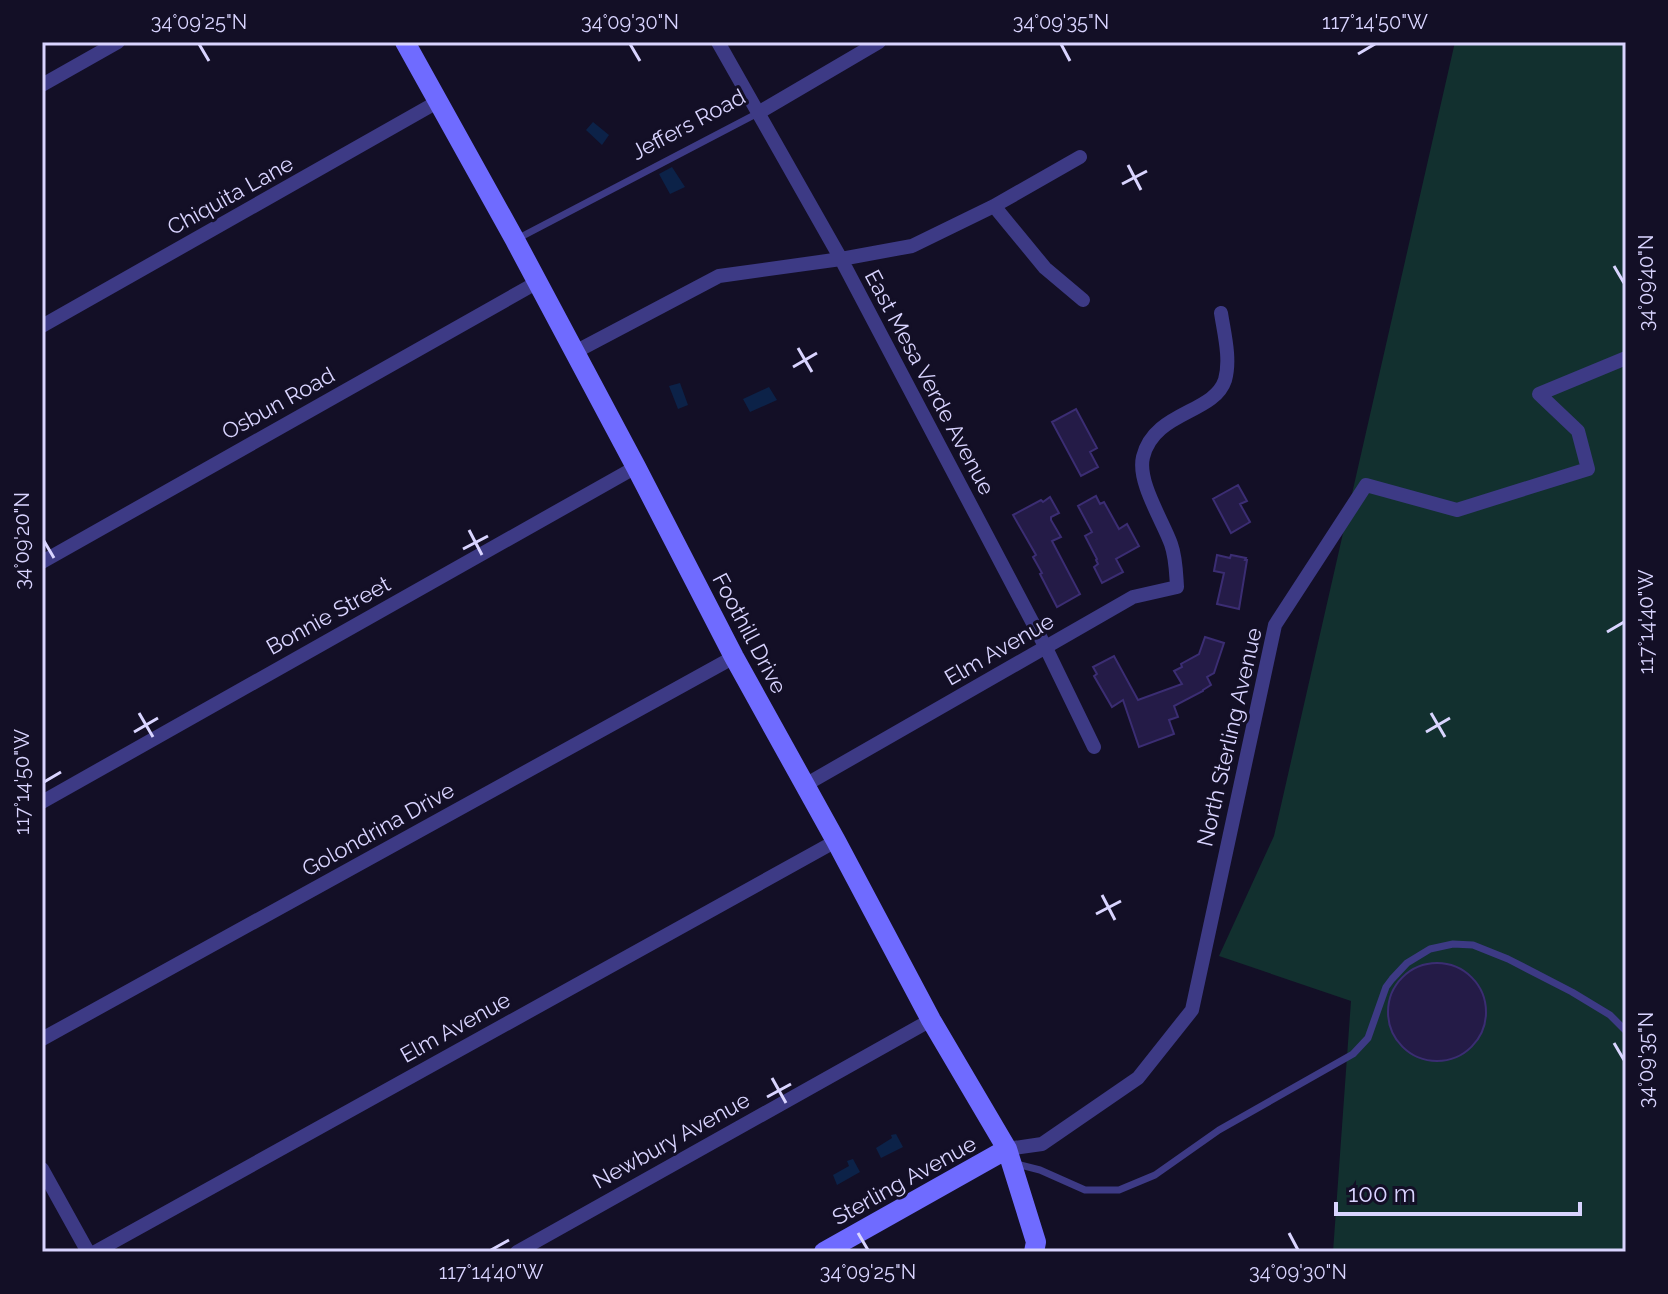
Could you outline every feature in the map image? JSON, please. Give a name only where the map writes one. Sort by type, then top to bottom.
[{"type":"street","points":[[42,85],[118,42]]},
{"type":"street","name":"Foothill Drive","points":[[405,42],[575,352],[734,657],[931,1020],[1009,1156],[1036,1242],[1034,1252]]},
{"type":"street","name":"East Mesa Verde Avenue","points":[[718,42],[841,259],[1046,648],[1094,747]]},
{"type":"street","name":"Jeffers Road","points":[[758,113],[879,42]]},
{"type":"street","name":"Chiquita Lane","points":[[42,326],[439,101]]},
{"type":"street","points":[[575,352],[719,276],[912,246],[994,206],[1080,157]]},
{"type":"street","points":[[994,206],[1045,268],[1083,300]]},
{"type":"street","name":"Osbun Road","points":[[42,562],[536,283]]},
{"type":"street","name":"Elm Avenue","points":[[805,785],[1133,597],[1177,587],[1172,545],[1147,491],[1142,460],[1149,442],[1171,421],[1214,399],[1225,381],[1227,363],[1221,313]]},
{"type":"street","name":"North Sterling Avenue","points":[[1009,1156],[1042,1144],[1138,1078],[1192,1010],[1275,625],[1366,485],[1457,510],[1588,469],[1578,431],[1539,394],[1626,358]]},
{"type":"street","name":"Bonnie Street","points":[[42,802],[636,467]]},
{"type":"street","name":"Golondrina Drive","points":[[42,1039],[734,657]]},
{"type":"street","name":"Elm Avenue","points":[[95,1252],[836,841]]},
{"type":"street","name":"Newbury Avenue","points":[[517,1252],[931,1020]]},
{"type":"street","name":"Sterling Avenue","points":[[824,1252],[1009,1156]]},
{"type":"street","points":[[42,1169],[88,1252]]},
{"type":"lane","name":"Jeffers Road","points":[[515,240],[758,113]]},
{"type":"lane","points":[[1009,1156],[1085,1190],[1119,1190],[1155,1175],[1219,1130],[1353,1054],[1368,1038],[1386,987],[1392,979],[1407,963],[1443,945],[1473,945],[1508,959],[1594,1004],[1626,1031]]},
{"type":"green space","points":[[1455,42],[1626,42],[1626,1252],[1333,1252],[1351,1001],[1219,956],[1274,836]]},
{"type":"water","points":[[593,122],[609,135],[602,145],[586,130]]},
{"type":"water","points":[[672,167],[685,187],[670,194],[659,174]]},
{"type":"water","points":[[680,383],[688,405],[678,409],[669,386]]},
{"type":"water","points":[[769,387],[777,400],[750,412],[743,399]]},
{"type":"water","points":[[896,1134],[903,1147],[881,1158],[876,1148]]},
{"type":"water","points":[[853,1159],[860,1172],[837,1185],[833,1175],[849,1166],[847,1161]]},
{"type":"building","points":[[1076,409],[1097,448],[1090,452],[1098,467],[1081,476],[1052,422]]},
{"type":"building","points":[[1238,485],[1247,501],[1240,504],[1250,522],[1231,533],[1213,499]]},
{"type":"building","points":[[1096,496],[1100,504],[1104,502],[1119,529],[1127,524],[1139,546],[1116,559],[1123,572],[1102,583],[1094,567],[1098,564],[1097,559],[1085,536],[1092,532],[1078,506]]},
{"type":"building","points":[[1050,497],[1059,513],[1051,520],[1061,537],[1052,541],[1080,594],[1057,607],[1033,557],[1036,555],[1013,515]]},
{"type":"building","points":[[1217,555],[1247,560],[1239,609],[1217,604],[1224,573],[1214,571]]},
{"type":"building","points":[[1205,637],[1224,643],[1214,673],[1207,677],[1211,685],[1174,706],[1178,717],[1169,720],[1174,734],[1139,747],[1123,700],[1112,707],[1094,676],[1097,674],[1093,667],[1114,656],[1138,700],[1182,684],[1174,671],[1199,654]]},
{"type":"building","points":[[1437,963],[1464,971],[1478,985],[1486,1012],[1478,1039],[1464,1053],[1437,1061],[1410,1053],[1396,1039],[1388,1012],[1396,985],[1410,971]]}]
